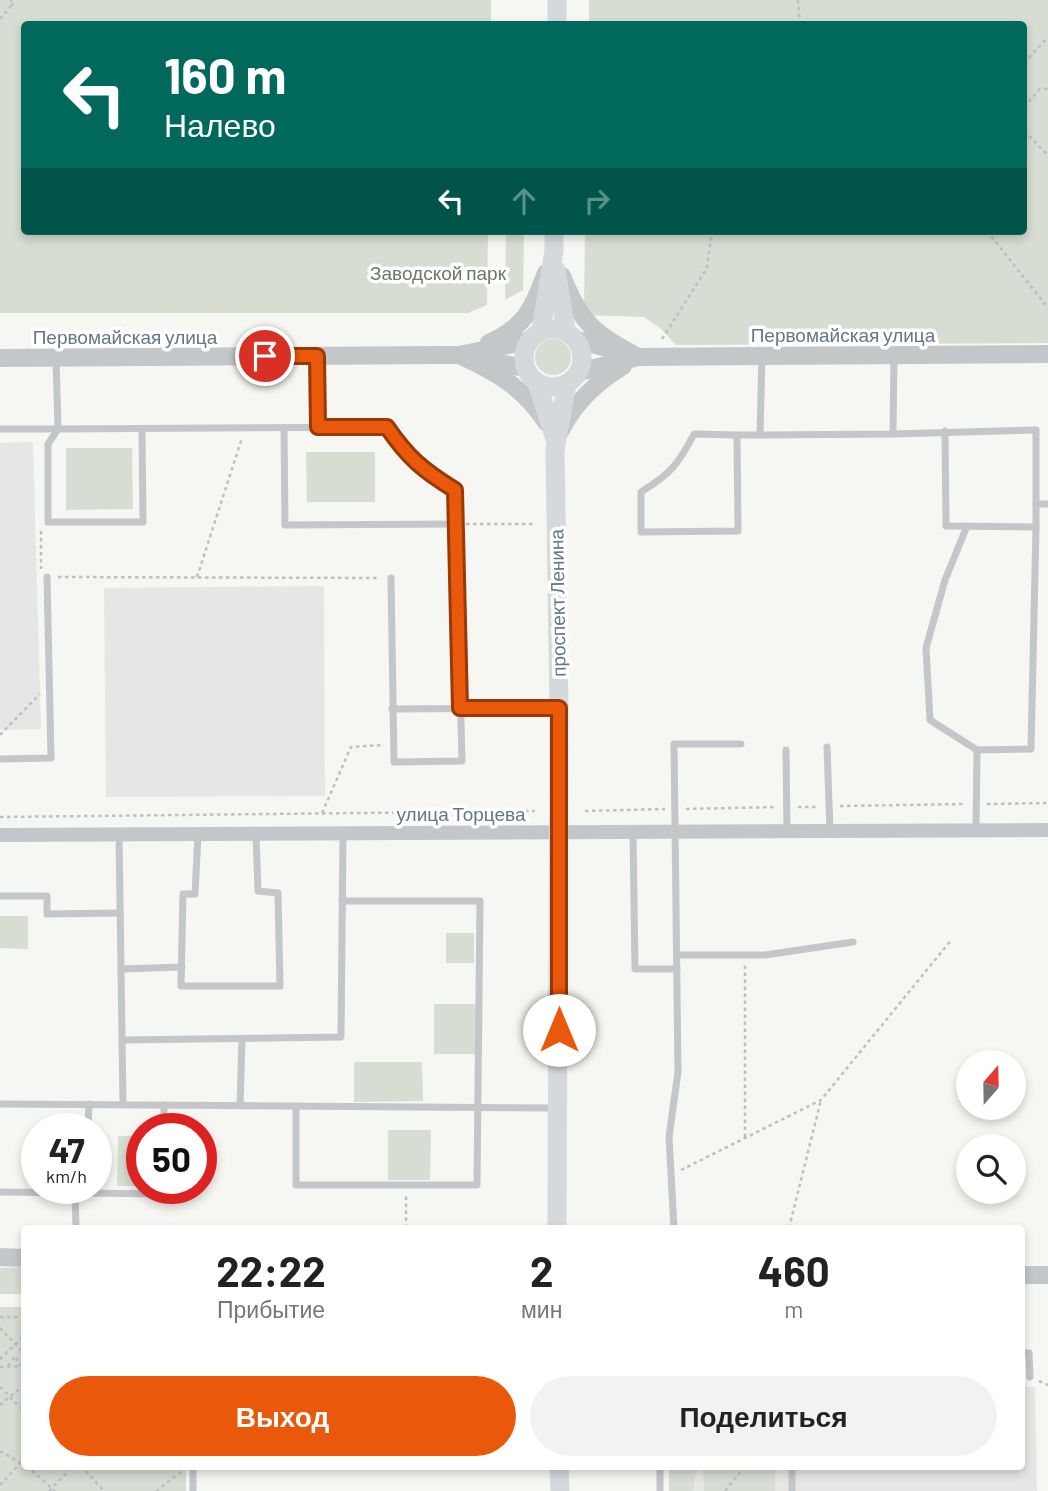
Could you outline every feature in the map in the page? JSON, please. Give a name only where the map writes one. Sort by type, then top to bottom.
[{"type":"main road","points":[[556,21],[557,0]]},
{"type":"main road","points":[[554,235],[554,251],[571,335],[583,358],[573,378],[555,440]]},
{"type":"main road","points":[[554,251],[535,336],[524,351],[555,440]]},
{"type":"main road","points":[[535,336],[553,328],[571,335]]},
{"type":"main road","points":[[531,375],[555,387],[573,378]]},
{"type":"main road","name":"проспект Ленина","points":[[555,440],[559,708],[557,1225]]},
{"type":"main road","points":[[559,1470],[559,1491]]},
{"type":"street","points":[[460,355],[508,334],[519,325],[528,313],[554,251]]},
{"type":"street","points":[[554,251],[570,297],[582,317],[595,331],[638,357]]},
{"type":"street","points":[[571,335],[638,357]]},
{"type":"street","points":[[460,355],[535,336]]},
{"type":"street","name":"Первомайская улица","points":[[638,357],[1048,354]]},
{"type":"street","points":[[460,355],[531,375]]},
{"type":"street","points":[[460,355],[502,376],[519,388],[538,411],[555,440],[578,402],[591,388],[638,357]]},
{"type":"street","name":"Первомайская улица","points":[[0,358],[460,355]]},
{"type":"street","points":[[573,378],[638,357]]},
{"type":"street","name":"улица Торцева","points":[[0,835],[1048,830]]},
{"type":"street","points":[[0,1258],[21,1258]]},
{"type":"street","points":[[1025,1275],[1048,1275]]},
{"type":"lane","points":[[893,433],[894,355]]},
{"type":"lane","points":[[317,356],[318,427]]},
{"type":"lane","points":[[760,435],[762,356]]},
{"type":"lane","points":[[56,358],[58,429],[48,444],[48,522],[143,522],[142,429]]},
{"type":"lane","points":[[0,429],[387,427],[405,454],[455,490],[462,761],[394,762],[391,578]]},
{"type":"lane","points":[[284,428],[285,525],[455,524]]},
{"type":"lane","points":[[737,435],[738,531],[641,533],[641,492],[668,475],[694,434],[1036,430],[1031,750],[977,750],[929,720],[926,648],[945,580],[967,526]]},
{"type":"lane","points":[[945,431],[946,526],[1036,527]]},
{"type":"lane","points":[[1036,504],[1048,504]]},
{"type":"lane","points":[[0,759],[51,758],[47,577]]},
{"type":"lane","points":[[392,709],[559,708]]},
{"type":"lane","points":[[674,1225],[669,1137],[678,1072],[674,744],[741,744]]},
{"type":"lane","points":[[827,747],[830,831]]},
{"type":"lane","points":[[976,830],[977,750]]},
{"type":"lane","points":[[786,751],[787,831]]},
{"type":"lane","points":[[633,832],[635,969],[677,969]]},
{"type":"lane","points":[[122,1040],[341,1038],[343,833]]},
{"type":"lane","points":[[119,834],[122,1104]]},
{"type":"lane","points":[[198,834],[195,894],[183,894],[181,986],[280,986],[278,892],[258,891],[256,834]]},
{"type":"lane","points":[[0,896],[47,896],[47,914],[120,913]]},
{"type":"lane","points":[[296,1106],[296,1185],[477,1185],[480,901],[342,901]]},
{"type":"lane","points":[[677,955],[765,955],[853,942]]},
{"type":"lane","points":[[121,969],[182,967]]},
{"type":"lane","points":[[240,1106],[242,1039]]},
{"type":"lane","points":[[0,1104],[559,1108]]},
{"type":"lane","points":[[89,1104],[89,1113]]},
{"type":"lane","points":[[164,1105],[164,1113]]},
{"type":"lane","points":[[0,1192],[21,1192]]},
{"type":"lane","points":[[75,1204],[76,1225]]},
{"type":"lane","points":[[1025,1353],[1029,1353],[1030,1377]]},
{"type":"lane","points":[[190,1470],[193,1491]]},
{"type":"lane","points":[[660,1470],[660,1491]]},
{"type":"lane","points":[[792,1470],[792,1491]]},
{"type":"path","points":[[0,19],[13,0]]},
{"type":"path","points":[[798,0],[800,21]]},
{"type":"path","points":[[1027,60],[1048,37]]},
{"type":"path","points":[[1027,104],[1040,89],[1048,89]]},
{"type":"path","points":[[1027,134],[1048,155]]},
{"type":"path","points":[[662,339],[707,268],[711,235]]},
{"type":"path","points":[[991,235],[1048,308]]},
{"type":"path","points":[[197,577],[245,428]]},
{"type":"path","points":[[48,522],[40,531],[41,569],[47,577],[391,578]]},
{"type":"path","points":[[455,524],[535,524]]},
{"type":"path","points":[[0,735],[49,684]]},
{"type":"path","points":[[322,813],[351,747],[393,744]]},
{"type":"path","points":[[584,811],[1048,803]]},
{"type":"path","points":[[0,817],[535,811]]},
{"type":"path","points":[[671,1175],[821,1100],[952,939]]},
{"type":"path","points":[[745,955],[745,1138]]},
{"type":"path","points":[[790,1225],[821,1100]]},
{"type":"path","points":[[406,1185],[406,1225]]},
{"type":"path","points":[[0,1317],[21,1317]]},
{"type":"path","points":[[0,1328],[21,1350]]},
{"type":"path","points":[[0,1359],[21,1339]]},
{"type":"path","points":[[8,1366],[15,1356],[21,1364]]},
{"type":"path","points":[[0,1367],[21,1366]]},
{"type":"path","points":[[0,1387],[21,1408]]},
{"type":"path","points":[[0,1405],[21,1388]]},
{"type":"path","points":[[0,1451],[21,1462]]},
{"type":"path","points":[[0,1485],[21,1466]]},
{"type":"path","points":[[31,1470],[52,1490],[70,1470]]},
{"type":"path","points":[[85,1470],[104,1491]]},
{"type":"path","points":[[156,1491],[185,1470]]},
{"type":"path","points":[[725,1491],[742,1470]]},
{"type":"shaded area","points":[[33,442],[41,729],[0,730],[0,443]]},
{"type":"shaded area","points":[[324,586],[325,796],[106,797],[104,588]]},
{"type":"shaded area","points":[[1025,1387],[1035,1387],[1037,1491],[688,1491],[687,1470],[1025,1470]]},
{"type":"green space","name":"Заводской парк","points":[[0,0],[491,0],[491,21],[21,21],[21,235],[488,235],[487,305],[468,313],[0,313]]},
{"type":"green space","points":[[589,0],[1048,0],[1048,343],[676,345],[661,329],[644,317],[584,315],[585,235],[1027,235],[1027,21],[589,21]]},
{"type":"green space","points":[[506,235],[524,235],[523,290],[505,300]]},
{"type":"green space","points":[[553,339],[566,344],[571,357],[566,370],[553,375],[540,370],[535,357],[540,344]]},
{"type":"green space","points":[[66,448],[132,448],[133,509],[66,510]]},
{"type":"green space","points":[[306,452],[375,452],[375,502],[307,502]]},
{"type":"green space","points":[[0,916],[28,916],[28,949],[0,948]]},
{"type":"green space","points":[[446,933],[474,933],[474,963],[446,963]]},
{"type":"green space","points":[[434,1004],[477,1004],[476,1054],[434,1054]]},
{"type":"green space","points":[[354,1062],[422,1062],[423,1101],[354,1102]]},
{"type":"green space","points":[[388,1130],[431,1130],[430,1180],[388,1180]]},
{"type":"green space","points":[[118,1136],[126,1136],[126,1186],[117,1186]]},
{"type":"green space","points":[[21,1267],[21,1294],[0,1294],[0,1268]]},
{"type":"green space","points":[[0,1307],[21,1307],[21,1470],[186,1470],[186,1491],[0,1491]]},
{"type":"green space","points":[[669,1470],[696,1470],[693,1491],[669,1491]]},
{"type":"green space","points":[[703,1470],[775,1470],[775,1491],[704,1491]]},
{"type":"route","points":[[265,356],[317,356],[318,427],[387,427],[405,454],[455,490],[460,708],[559,708],[559,1030]]}]
